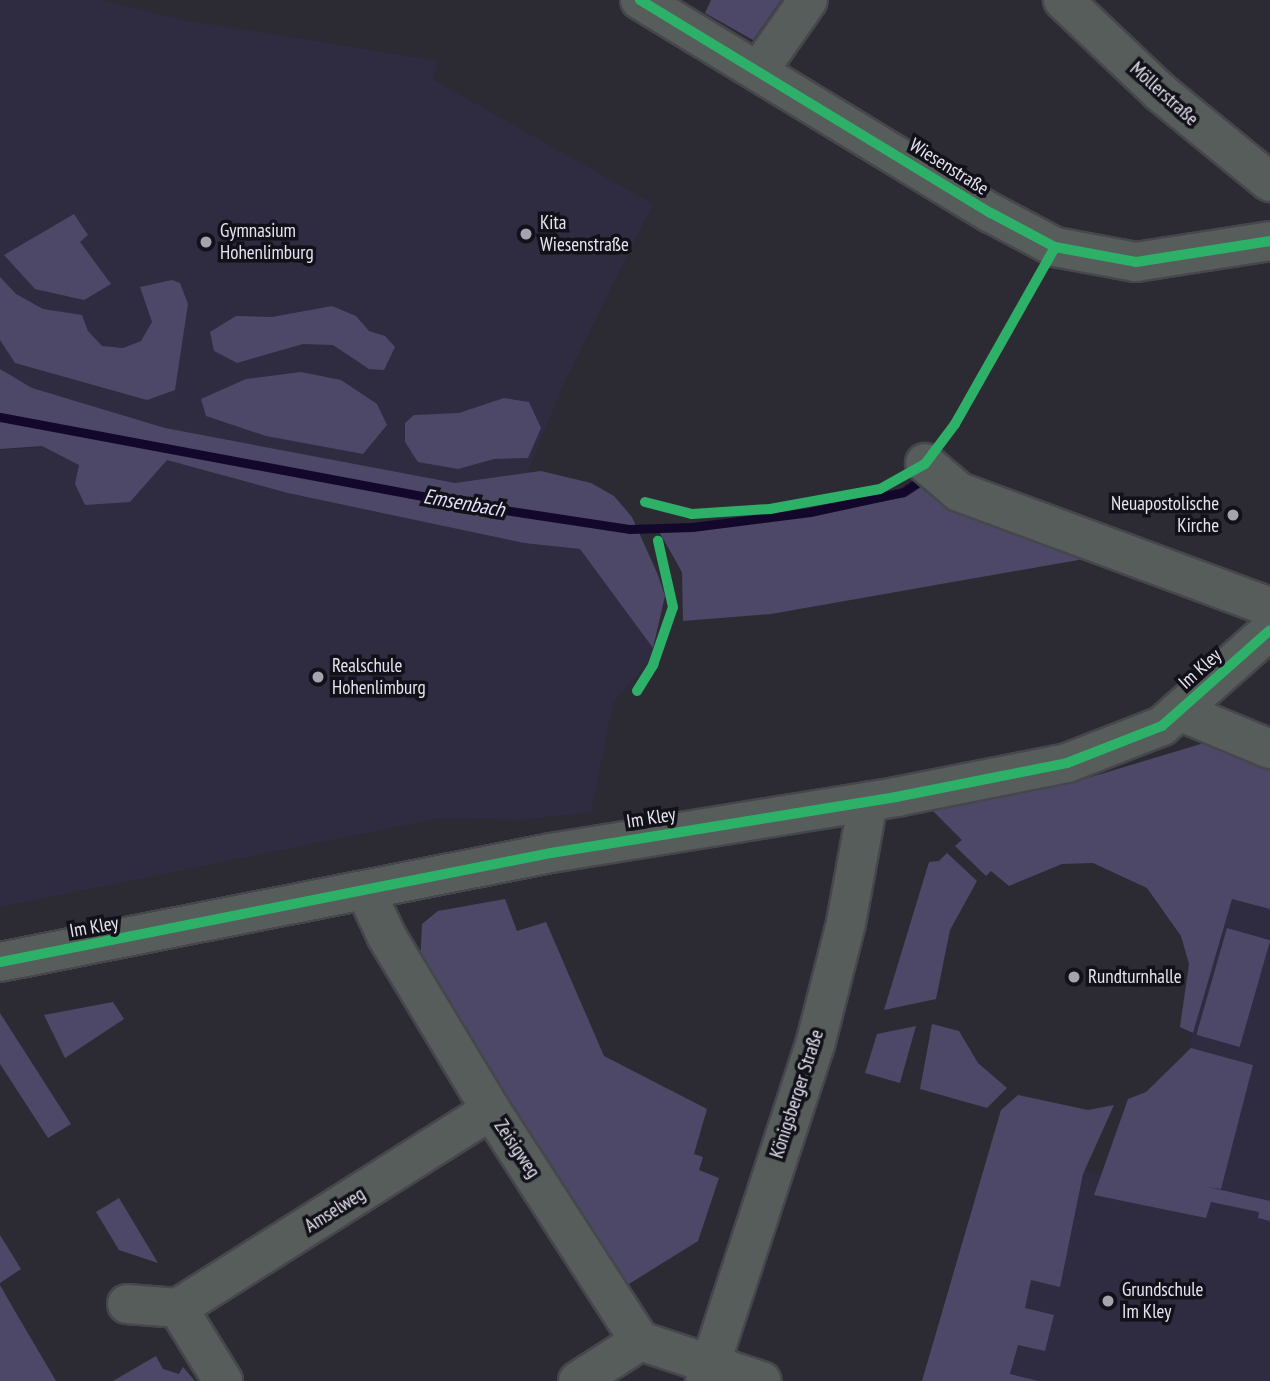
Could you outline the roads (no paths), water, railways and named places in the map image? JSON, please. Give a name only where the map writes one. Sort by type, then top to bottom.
[{"type":"street","name":"Wiesenstraße","points":[[639,0],[759,70],[991,213],[1055,247],[1136,262],[1223,251],[1270,241]]},
{"type":"street","points":[[759,70],[808,0]]},
{"type":"street","name":"Möllerstraße","points":[[1063,0],[1160,92],[1270,182]]},
{"type":"street","points":[[925,463],[959,492],[1270,607]]},
{"type":"street","name":"Im Kley","points":[[0,962],[608,843],[868,802],[1067,764],[1139,737],[1179,711],[1270,630]]},
{"type":"street","points":[[1179,711],[1270,748]]},
{"type":"street","name":"Königsberger Straße","points":[[707,1373],[815,1045],[846,923],[868,802]]},
{"type":"street","name":"Zeisigweg","points":[[365,890],[387,937],[491,1110],[640,1341]]},
{"type":"street","name":"Amselweg","points":[[178,1308],[491,1110]]},
{"type":"street","points":[[127,1304],[178,1308],[223,1381]]},
{"type":"street","points":[[578,1381],[640,1341],[707,1373],[762,1381]]},
{"type":"waterway","name":"Emsenbach","points":[[0,417],[471,505],[630,529],[692,527],[810,512],[903,492],[926,477]]},
{"type":"place","name":"Kita Wiesenstraße","points":[[526,234]]},
{"type":"place","name":"Gymnasium Hohenlimburg","points":[[206,242]]},
{"type":"place","name":"Neuapostolische Kirche","points":[[1233,515]]},
{"type":"place","name":"Realschule Hohenlimburg","points":[[318,677]]},
{"type":"place","name":"Rundturnhalle","points":[[1074,977]]},
{"type":"place","name":"Grundschule Im Kley","points":[[1108,1301]]}]
